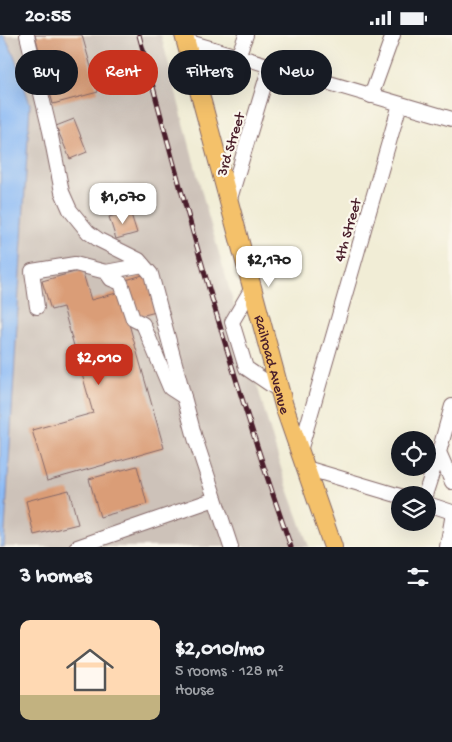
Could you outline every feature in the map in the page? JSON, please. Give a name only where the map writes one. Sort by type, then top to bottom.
[{"type":"main road","name":"Railroad Avenue","points":[[185,38],[280,391],[333,547]]},
{"type":"street","points":[[27,35],[50,131],[62,192],[70,210],[88,232],[99,240],[139,260],[151,274],[184,397],[231,547]]},
{"type":"street","points":[[240,50],[246,35]]},
{"type":"street","points":[[371,96],[393,35]]},
{"type":"street","points":[[185,38],[220,50]]},
{"type":"street","points":[[332,84],[452,119]]},
{"type":"street","name":"3rd Street","points":[[229,202],[261,95]]},
{"type":"street","name":"4th Street","points":[[303,459],[400,104]]},
{"type":"street","points":[[37,307],[32,271],[75,264],[106,272],[143,265]]},
{"type":"street","points":[[106,272],[111,279],[121,283],[134,319],[143,324],[170,388],[184,397]]},
{"type":"street","points":[[252,288],[232,322],[246,368],[280,391]]},
{"type":"street","points":[[428,486],[452,406]]},
{"type":"street","points":[[439,452],[452,482]]},
{"type":"street","points":[[303,459],[391,493]]},
{"type":"street","points":[[77,547],[215,499]]},
{"type":"street","points":[[436,507],[452,512]]},
{"type":"street","points":[[447,547],[452,519]]},
{"type":"shaded area","points":[[4,35],[161,35],[168,62],[168,95],[177,95],[206,208],[283,475],[309,547],[4,547],[30,104],[27,95],[78,95],[78,50],[15,50],[15,58]]},
{"type":"water","points":[[0,35],[4,35],[15,58],[15,95],[27,95],[30,104],[4,547],[0,547]]},
{"type":"building","points":[[35,35],[82,35],[88,56],[88,95],[53,104],[51,95],[78,95],[78,50],[39,50]]},
{"type":"building","points":[[74,119],[87,152],[70,159],[56,126]]},
{"type":"building","points":[[130,211],[137,233],[116,239],[109,217]]},
{"type":"building","points":[[82,270],[91,300],[120,292],[164,448],[47,481],[32,430],[93,413],[63,307],[51,310],[42,281]]},
{"type":"building","points":[[146,274],[156,312],[136,317],[126,280]]},
{"type":"building","points":[[137,466],[147,504],[100,517],[89,479]]},
{"type":"building","points":[[69,490],[78,524],[34,535],[26,501]]},
{"type":"railway","points":[[139,35],[229,357],[291,547]]}]
